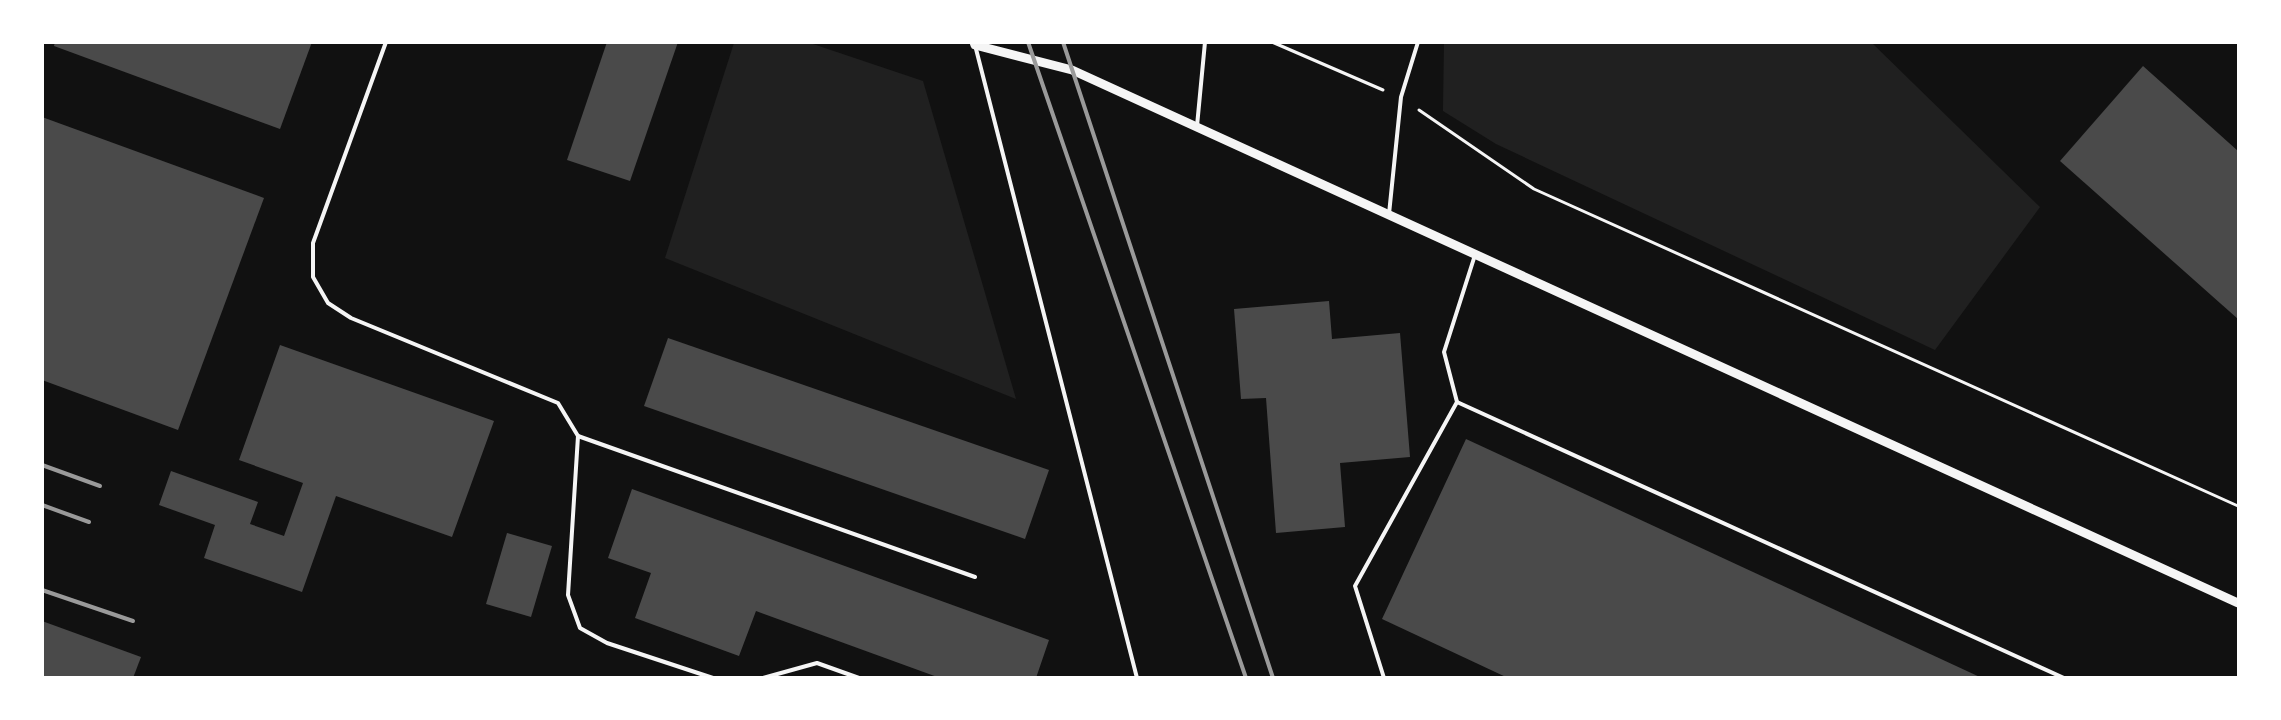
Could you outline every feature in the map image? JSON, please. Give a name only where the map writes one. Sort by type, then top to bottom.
[{"type":"street","points":[[975,44],[1072,70],[2238,603]]},
{"type":"lane","points":[[386,42],[313,243],[313,277],[328,303],[351,318],[558,403],[578,436],[568,595],[580,628],[606,643],[713,678]]},
{"type":"lane","points":[[1197,126],[1205,42]]},
{"type":"lane","points":[[1389,214],[1401,98],[1418,42]]},
{"type":"lane","points":[[975,44],[1137,678]]},
{"type":"lane","points":[[1384,678],[1355,586],[1457,402],[1444,352],[1475,255]]},
{"type":"lane","points":[[1457,402],[2064,678]]},
{"type":"lane","points":[[578,436],[975,577]]},
{"type":"lane","points":[[763,678],[817,663],[858,678]]},
{"type":"path","points":[[1272,42],[1401,98],[1534,189],[2238,506]]},
{"type":"shaded area","points":[[734,43],[810,43],[923,81],[1016,399],[665,258]]},
{"type":"shaded area","points":[[1444,43],[1872,43],[2040,207],[1935,350],[1496,144],[1443,111]]},
{"type":"building","points":[[55,42],[312,42],[280,129],[54,46]]},
{"type":"building","points":[[607,42],[678,42],[630,181],[567,160]]},
{"type":"building","points":[[2143,66],[2238,151],[2238,319],[2060,161]]},
{"type":"building","points":[[42,117],[264,198],[178,430],[42,380]]},
{"type":"building","points":[[1329,301],[1332,339],[1400,333],[1410,457],[1340,463],[1345,527],[1276,533],[1266,398],[1241,399],[1234,309]]},
{"type":"building","points":[[668,338],[1049,470],[1025,539],[644,406]]},
{"type":"building","points":[[280,345],[494,421],[452,537],[336,496],[302,592],[204,558],[215,525],[159,505],[171,471],[258,502],[250,524],[284,536],[303,483],[239,460]]},
{"type":"building","points":[[1466,439],[1982,678],[1508,678],[1382,619]]},
{"type":"building","points":[[632,489],[1049,640],[1036,678],[940,678],[756,611],[739,656],[635,618],[651,573],[608,558]]},
{"type":"building","points":[[507,533],[552,546],[531,617],[486,604]]},
{"type":"building","points":[[42,621],[141,657],[133,678],[42,678]]},
{"type":"railway","points":[[1028,42],[1246,678]]},
{"type":"railway","points":[[1063,42],[1273,678]]},
{"type":"railway","points":[[42,465],[100,486]]},
{"type":"railway","points":[[42,505],[89,522]]},
{"type":"railway","points":[[42,590],[133,621]]}]
